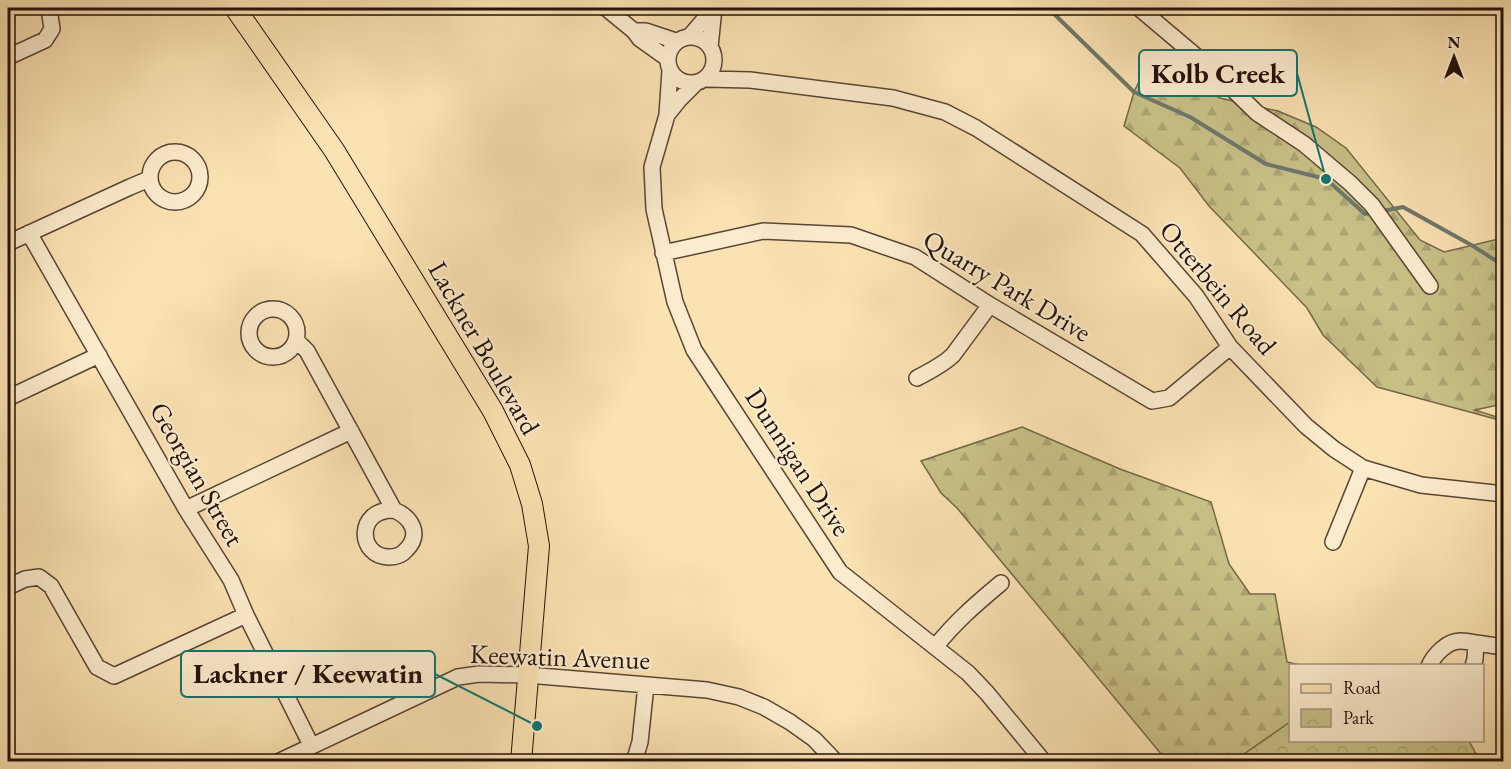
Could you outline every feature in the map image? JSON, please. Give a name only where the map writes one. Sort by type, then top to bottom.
[{"type":"main road","name":"Lackner Boulevard","points":[[235,8],[334,150],[493,411],[520,465],[532,504],[539,546],[521,762]]},
{"type":"street","points":[[8,57],[45,40],[52,29],[49,8]]},
{"type":"street","name":"Otterbein Road","points":[[606,8],[669,64],[675,76],[688,84],[750,80],[893,98],[945,112],[976,128],[1142,234],[1196,296],[1230,347],[1306,426],[1334,449],[1363,468],[1421,485],[1503,494]]},
{"type":"street","points":[[669,64],[670,49],[714,8]]},
{"type":"street","points":[[701,82],[713,69],[714,8]]},
{"type":"street","points":[[1139,8],[1216,73],[1257,113],[1304,144],[1372,205],[1430,286]]},
{"type":"street","name":"Otterbein Road","points":[[634,31],[683,39],[701,39],[712,53],[739,75],[750,80]]},
{"type":"street","name":"Dunnigan Drive","points":[[669,64],[667,115],[652,167],[654,209],[675,302],[694,350],[840,572],[968,673],[1044,762]]},
{"type":"street","name":"Dunnigan Drive","points":[[667,115],[679,100],[701,82]]},
{"type":"street","points":[[8,243],[149,179]]},
{"type":"street","name":"Quarry Park Drive","points":[[663,253],[762,231],[852,236],[915,257],[990,305],[1152,401],[1169,398],[1230,347]]},
{"type":"street","name":"Georgian Street","points":[[29,233],[186,509],[231,580],[246,615],[312,745]]},
{"type":"street","points":[[917,378],[940,366],[953,355],[990,305]]},
{"type":"street","points":[[296,340],[307,351],[394,510]]},
{"type":"street","points":[[8,398],[99,355]]},
{"type":"street","points":[[186,509],[351,431]]},
{"type":"street","points":[[1333,542],[1363,468]]},
{"type":"street","points":[[8,587],[25,579],[39,577],[51,586],[97,667],[114,676],[246,615]]},
{"type":"street","points":[[936,646],[967,611],[1001,583]]},
{"type":"street","points":[[1430,664],[1432,659],[1449,644],[1459,641],[1503,647]]},
{"type":"street","points":[[1474,664],[1476,643]]},
{"type":"street","name":"Keewatin Avenue","points":[[278,762],[458,677],[479,674],[528,675],[707,690],[739,697],[764,707],[790,722],[814,739],[836,762]]},
{"type":"street","points":[[634,762],[640,742],[646,685]]},
{"type":"green space","points":[[1146,53],[1172,55],[1204,89],[1220,98],[1278,111],[1316,127],[1346,148],[1420,240],[1444,252],[1503,238],[1503,404],[1475,410],[1503,419],[1503,421],[1377,387],[1323,335],[1307,308],[1209,206],[1180,168],[1124,126],[1134,92],[1143,73]]},
{"type":"green space","points":[[1022,427],[1120,469],[1211,502],[1229,564],[1250,594],[1275,594],[1287,662],[1296,664],[1289,664],[1289,742],[1306,742],[1461,761],[1167,761],[957,508],[941,493],[921,461]]},
{"type":"green space","points":[[1289,723],[1289,742],[1470,742],[1480,761],[1234,761]]},
{"type":"waterway","points":[[1048,8],[1134,92],[1190,117],[1266,164],[1326,179],[1365,214],[1372,212]]},
{"type":"waterway","points":[[1383,211],[1403,207],[1504,266]]},
{"type":"place","name":"Kolb Creek","points":[[1326,179]]},
{"type":"place","name":"Lackner / Keewatin","points":[[537,726]]}]
